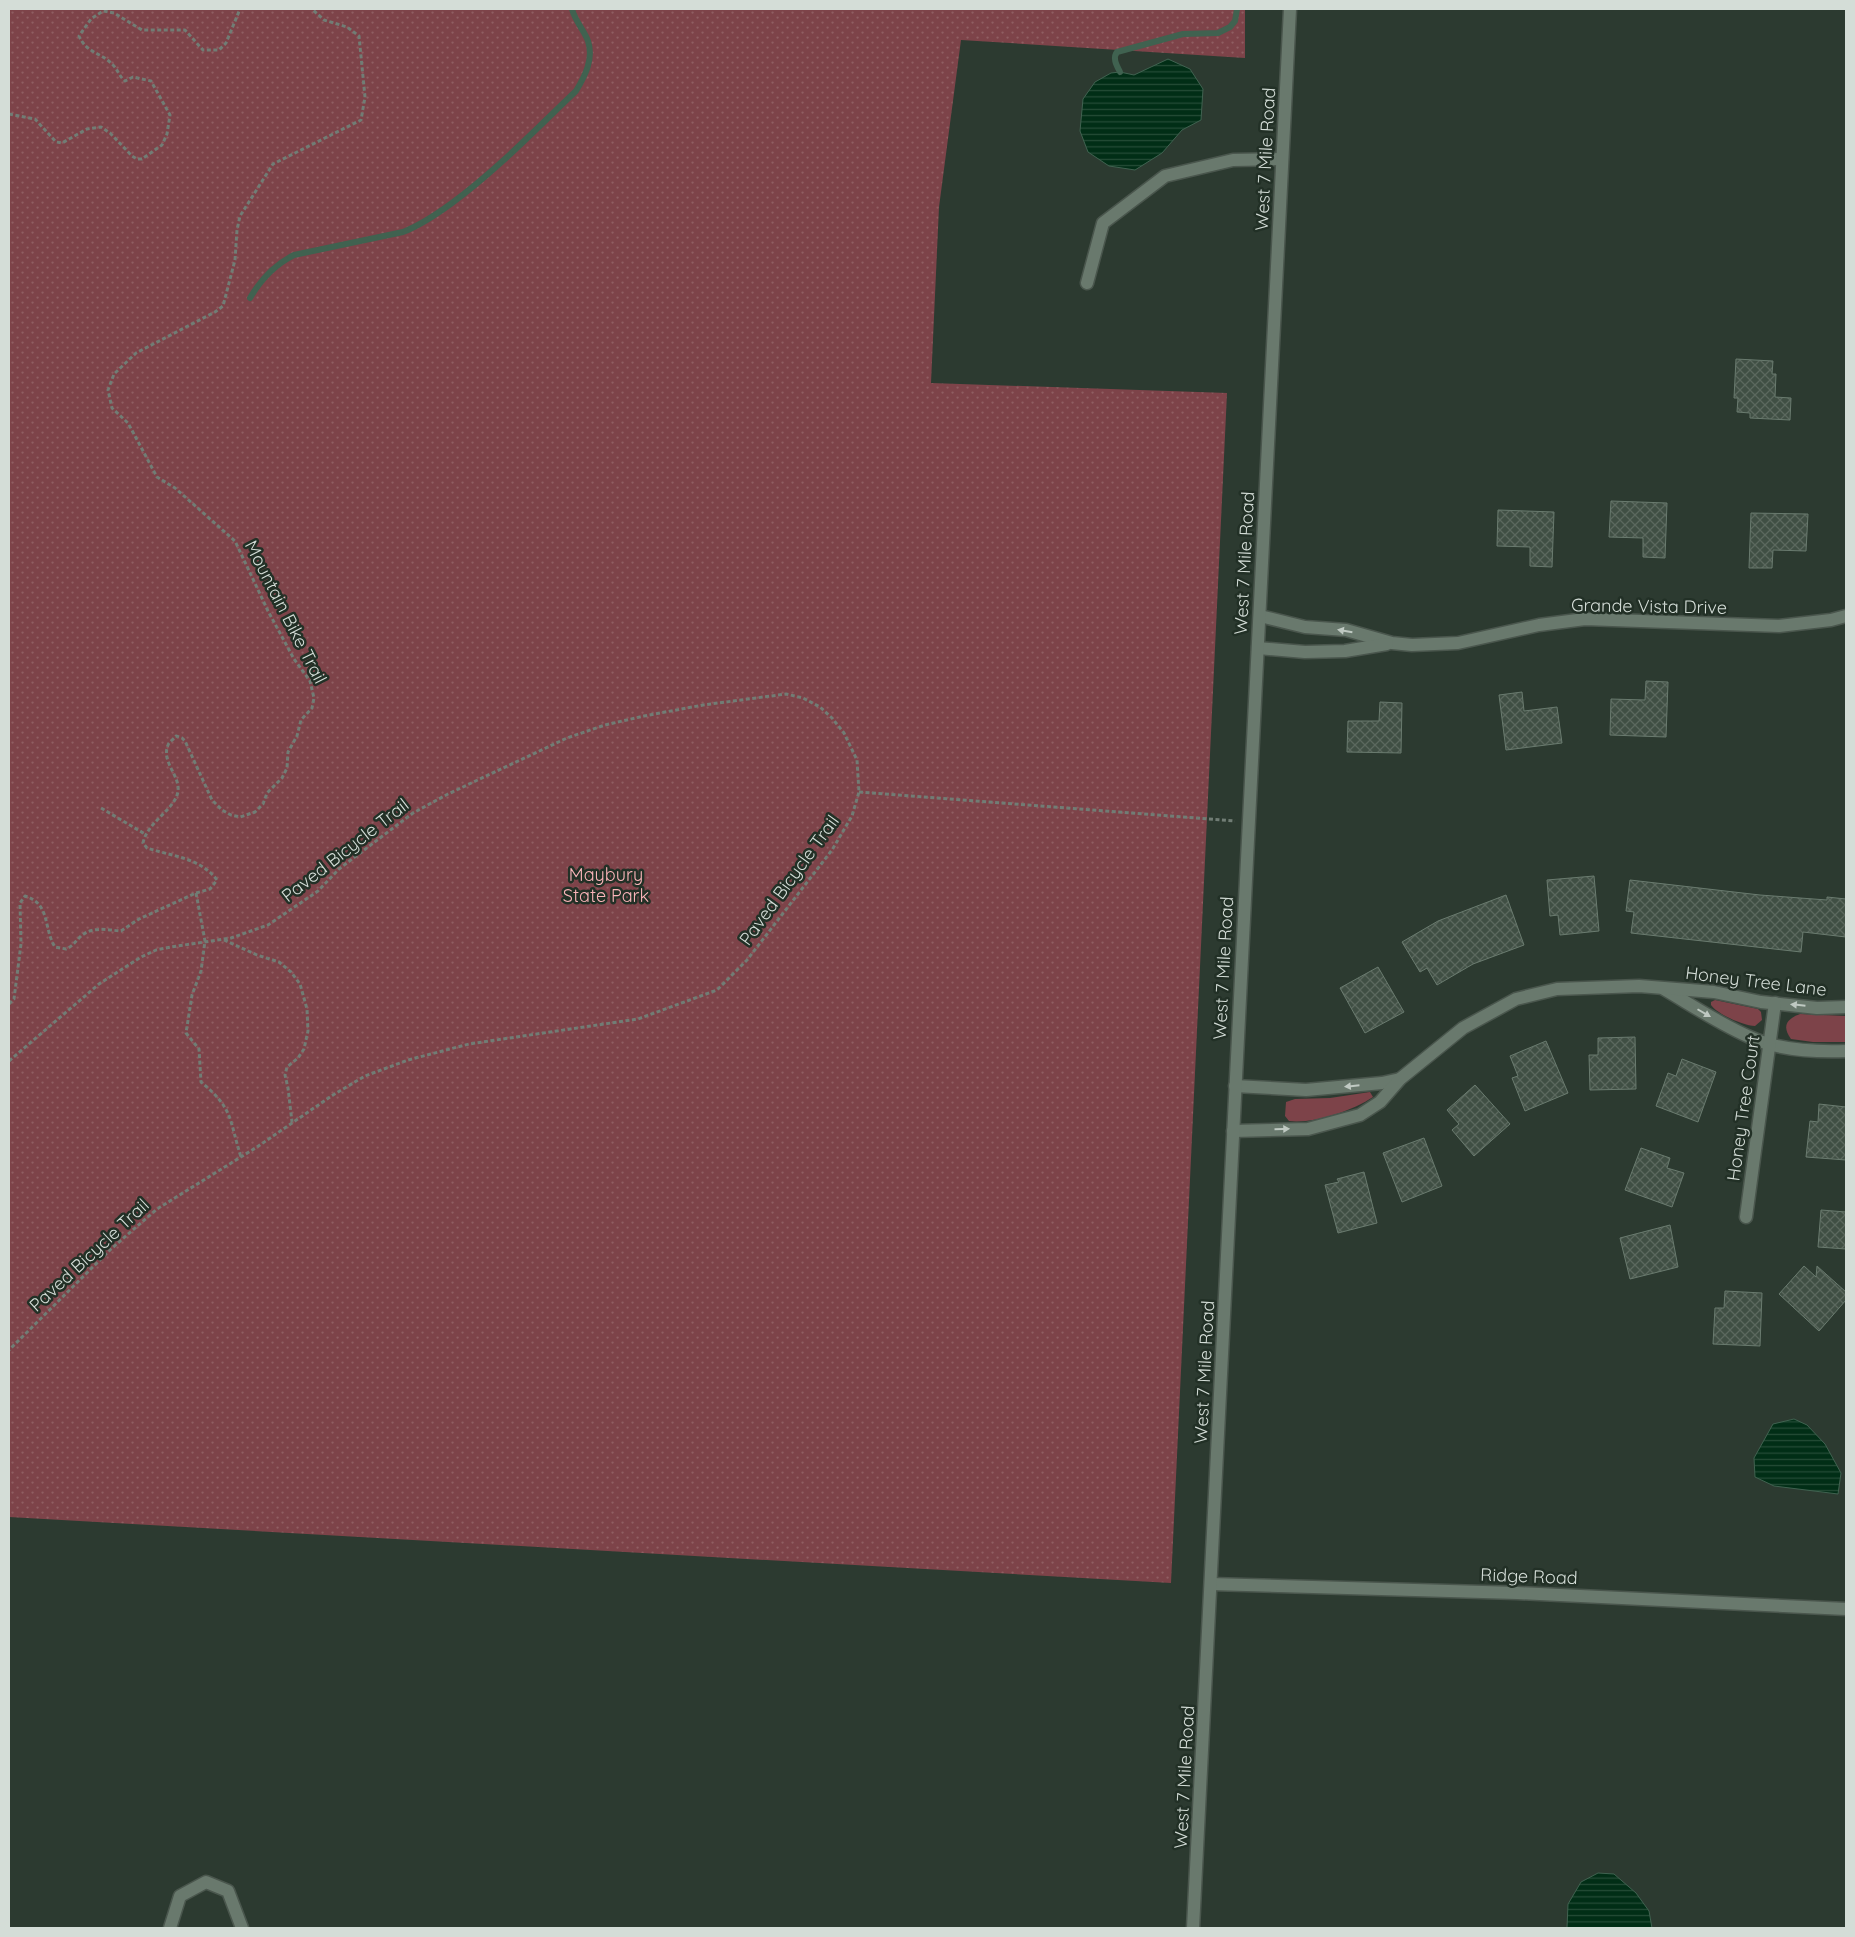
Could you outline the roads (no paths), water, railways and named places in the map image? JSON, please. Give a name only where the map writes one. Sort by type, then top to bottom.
[{"type":"street","name":"West 7 Mile Road","points":[[1193,1928],[1290,9]]},
{"type":"street","points":[[1087,283],[1103,223],[1166,176],[1233,160],[1282,159]]},
{"type":"street","name":"Grande Vista Drive","points":[[1260,616],[1305,627],[1346,630],[1392,643],[1412,645],[1458,643],[1569,620],[1779,626],[1830,620],[1846,616]]},
{"type":"street","name":"Grande Vista Drive","points":[[1258,648],[1305,652],[1345,652],[1392,643]]},
{"type":"street","name":"Honey Tree Lane","points":[[1233,1131],[1308,1129],[1360,1115],[1380,1102],[1400,1079],[1463,1028],[1516,999],[1557,989],[1639,986],[1714,992],[1775,1003],[1817,1008],[1846,1007]]},
{"type":"street","name":"Honey Tree Lane","points":[[1662,988],[1753,1039],[1798,1050],[1846,1051]]},
{"type":"street","name":"Honey Tree Court","points":[[1746,1217],[1775,1003]]},
{"type":"street","name":"Honey Tree Lane","points":[[1235,1086],[1306,1090],[1382,1083],[1400,1079]]},
{"type":"street","name":"Ridge Road","points":[[1211,1584],[1517,1593],[1846,1609]]},
{"type":"street","points":[[170,1928],[180,1896],[206,1882],[228,1891],[242,1928]]},
{"type":"waterway","points":[[250,298],[269,273],[280,263],[294,255],[410,229],[452,203],[500,163],[576,91],[585,73],[589,61],[590,48],[572,9]]},
{"type":"waterway","points":[[1120,72],[1115,59],[1117,52],[1183,34],[1218,33],[1230,27],[1235,21],[1237,9]]},
{"type":"park label","name":"Maybury State Park","points":[[606,884]]}]
